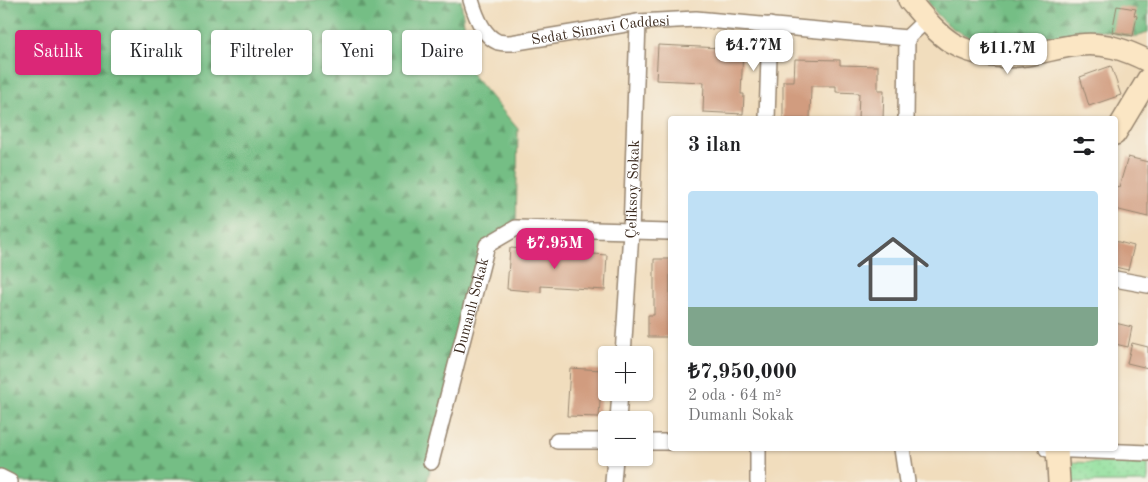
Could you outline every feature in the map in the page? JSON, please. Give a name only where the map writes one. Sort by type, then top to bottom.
[{"type":"street","name":"Sedat Simavi Caddesi","points":[[471,0],[485,31],[498,42],[516,43],[638,22],[696,19],[907,38]]},
{"type":"street","points":[[909,0],[926,20],[953,43],[979,53],[1001,57],[1018,56],[1079,44],[1104,45],[1127,50],[1148,61]]},
{"type":"street","points":[[906,116],[907,38],[926,20]]},
{"type":"street","name":"Çeliksoy Sokak","points":[[623,346],[631,232],[638,22]]},
{"type":"street","points":[[768,116],[770,25]]},
{"type":"street","points":[[1118,129],[1146,87]]},
{"type":"street","name":"Dumanlı Sokak","points":[[432,462],[487,245],[516,228],[668,232]]},
{"type":"street","points":[[1118,280],[1148,285]]},
{"type":"street","points":[[558,441],[598,441]]},
{"type":"street","points":[[653,442],[668,442]]},
{"type":"street","points":[[758,451],[758,482]]},
{"type":"street","points":[[902,451],[907,482]]},
{"type":"street","points":[[1057,451],[1059,482]]},
{"type":"street","points":[[1102,451],[1148,453]]},
{"type":"street","points":[[613,482],[614,466]]},
{"type":"street","points":[[0,477],[10,482]]},
{"type":"green space","points":[[0,0],[461,0],[465,30],[402,30],[402,75],[473,75],[518,129],[516,228],[487,245],[427,482],[10,482],[0,477]]},
{"type":"green space","points":[[927,0],[1148,0],[1148,32],[1142,35],[1128,36],[1092,30],[1025,41],[988,42],[971,38],[955,30],[940,18]]},
{"type":"green space","points":[[1066,462],[1148,464],[1148,482],[1068,482]]},
{"type":"building","points":[[1117,6],[1136,9],[1134,15],[1137,16],[1133,36],[1112,32]]},
{"type":"building","points":[[658,45],[743,49],[741,94],[744,94],[743,114],[703,112],[704,82],[656,80]]},
{"type":"building","points":[[795,59],[840,60],[840,65],[878,66],[878,90],[884,90],[883,116],[858,116],[859,93],[836,92],[836,86],[811,86],[810,116],[783,116],[783,81],[794,81]]},
{"type":"building","points":[[1111,66],[1121,95],[1089,106],[1080,77]]},
{"type":"building","points":[[1128,157],[1148,162],[1148,217],[1118,210],[1119,187]]},
{"type":"building","points":[[1118,242],[1134,246],[1128,270],[1118,268]]},
{"type":"building","points":[[510,248],[607,255],[605,290],[541,286],[541,292],[507,289]]},
{"type":"building","points":[[654,259],[668,259],[668,337],[648,337],[648,315],[654,315]]},
{"type":"building","points":[[1118,324],[1132,327],[1128,347],[1118,345]]},
{"type":"building","points":[[1132,343],[1148,347],[1148,368],[1127,363]]},
{"type":"building","points":[[570,368],[598,370],[598,401],[600,401],[598,417],[567,416]]}]
